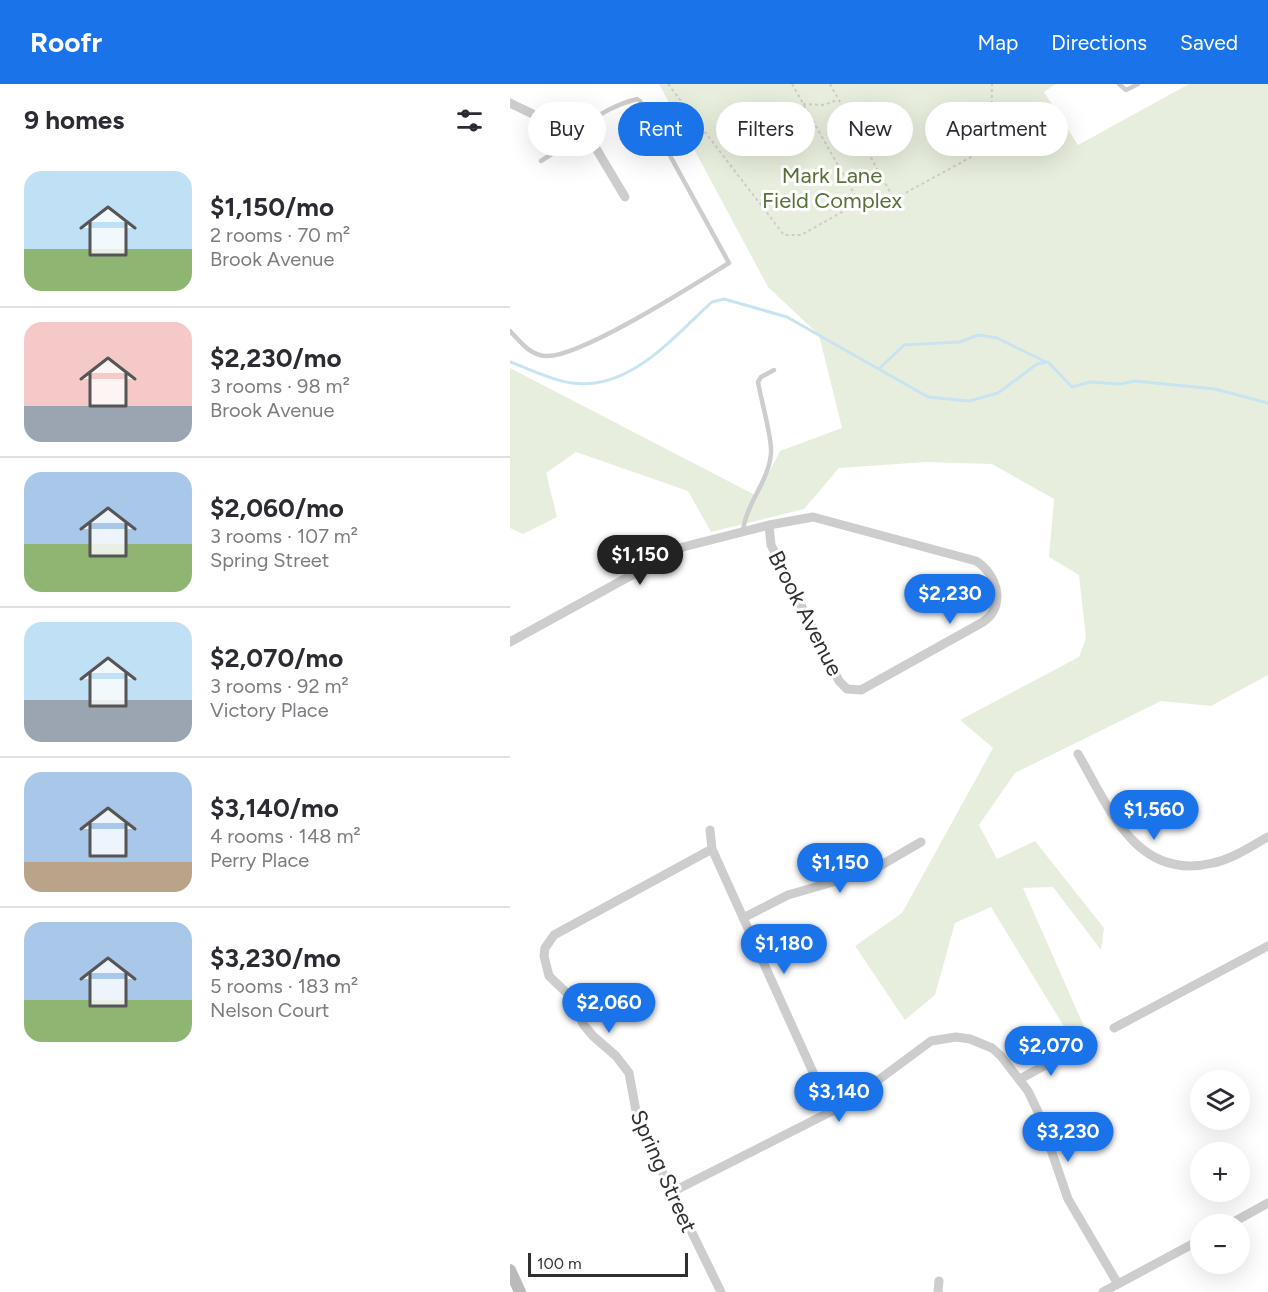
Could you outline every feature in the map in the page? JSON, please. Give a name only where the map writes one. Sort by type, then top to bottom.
[{"type":"street","points":[[510,103],[528,112]]},
{"type":"street","points":[[601,156],[626,198]]},
{"type":"street","name":"Brook Avenue","points":[[510,642],[683,547],[742,531],[798,518],[828,519],[976,561],[992,576],[997,603],[994,612],[983,622],[861,690],[847,689],[839,681],[771,545],[769,525]]},
{"type":"street","points":[[1078,754],[1124,833],[1157,859],[1184,865],[1214,863],[1268,837]]},
{"type":"street","points":[[710,830],[712,849],[831,1112]]},
{"type":"street","points":[[743,918],[788,895],[871,871],[921,842]]},
{"type":"street","name":"Spring Street","points":[[712,849],[554,935],[548,941],[544,956],[549,976],[571,997],[583,1024],[629,1072],[638,1122],[721,1292]]},
{"type":"street","points":[[1114,1028],[1268,946]]},
{"type":"street","points":[[672,1192],[846,1104],[931,1041],[949,1037],[970,1039],[992,1048],[1020,1079],[1038,1112],[1068,1199],[1118,1284]]},
{"type":"street","points":[[1020,1079],[1069,1052]]},
{"type":"street","points":[[1248,1214],[1268,1203]]},
{"type":"street","points":[[1103,1292],[1190,1245]]},
{"type":"street","points":[[510,1270],[520,1292]]},
{"type":"street","points":[[938,1292],[939,1281]]},
{"type":"lane","points":[[1119,84],[1126,90],[1138,84]]},
{"type":"lane","points":[[510,331],[533,353],[546,356],[573,352],[683,292],[729,263],[640,101],[637,99],[628,101],[606,113]]},
{"type":"lane","points":[[541,161],[549,156]]},
{"type":"lane","points":[[742,531],[744,518],[768,464],[771,451],[758,382],[760,377],[774,370]]},
{"type":"path","points":[[668,84],[784,235],[801,234],[860,202]]},
{"type":"path","points":[[792,84],[802,102]]},
{"type":"path","points":[[830,84],[894,199]]},
{"type":"path","points":[[815,125],[860,202],[872,207],[894,199],[986,149],[991,142],[992,84]]},
{"type":"path","points":[[815,105],[824,105],[838,99]]},
{"type":"green space","name":"Mark Lane Field Complex","points":[[659,84],[1056,84],[1044,92],[1050,102],[925,102],[925,156],[1068,156],[1068,129],[1078,145],[1189,84],[1268,84],[1268,675],[1211,706],[1161,701],[1015,773],[979,825],[997,859],[1035,841],[1104,928],[1101,950],[1053,887],[1023,888],[1086,1031],[1068,1033],[991,907],[955,923],[935,995],[905,1020],[855,946],[902,913],[993,748],[960,720],[1079,657],[1086,638],[1079,575],[1049,557],[1054,499],[992,464],[926,462],[839,468],[804,509],[711,532],[688,491],[576,452],[546,473],[557,517],[523,534],[510,528],[510,368],[757,496],[780,451],[842,428],[819,335],[768,287],[698,156],[704,156],[704,102],[669,102]]},
{"type":"waterway","points":[[510,362],[564,382],[593,383],[613,379],[649,359],[712,302],[724,299],[787,317],[928,397],[969,401],[998,393],[1037,364],[1048,362],[1072,387],[1090,382],[1120,384],[1135,381],[1215,389],[1268,403]]},
{"type":"waterway","points":[[879,369],[904,345],[960,342],[978,335],[997,338],[1046,362]]}]
